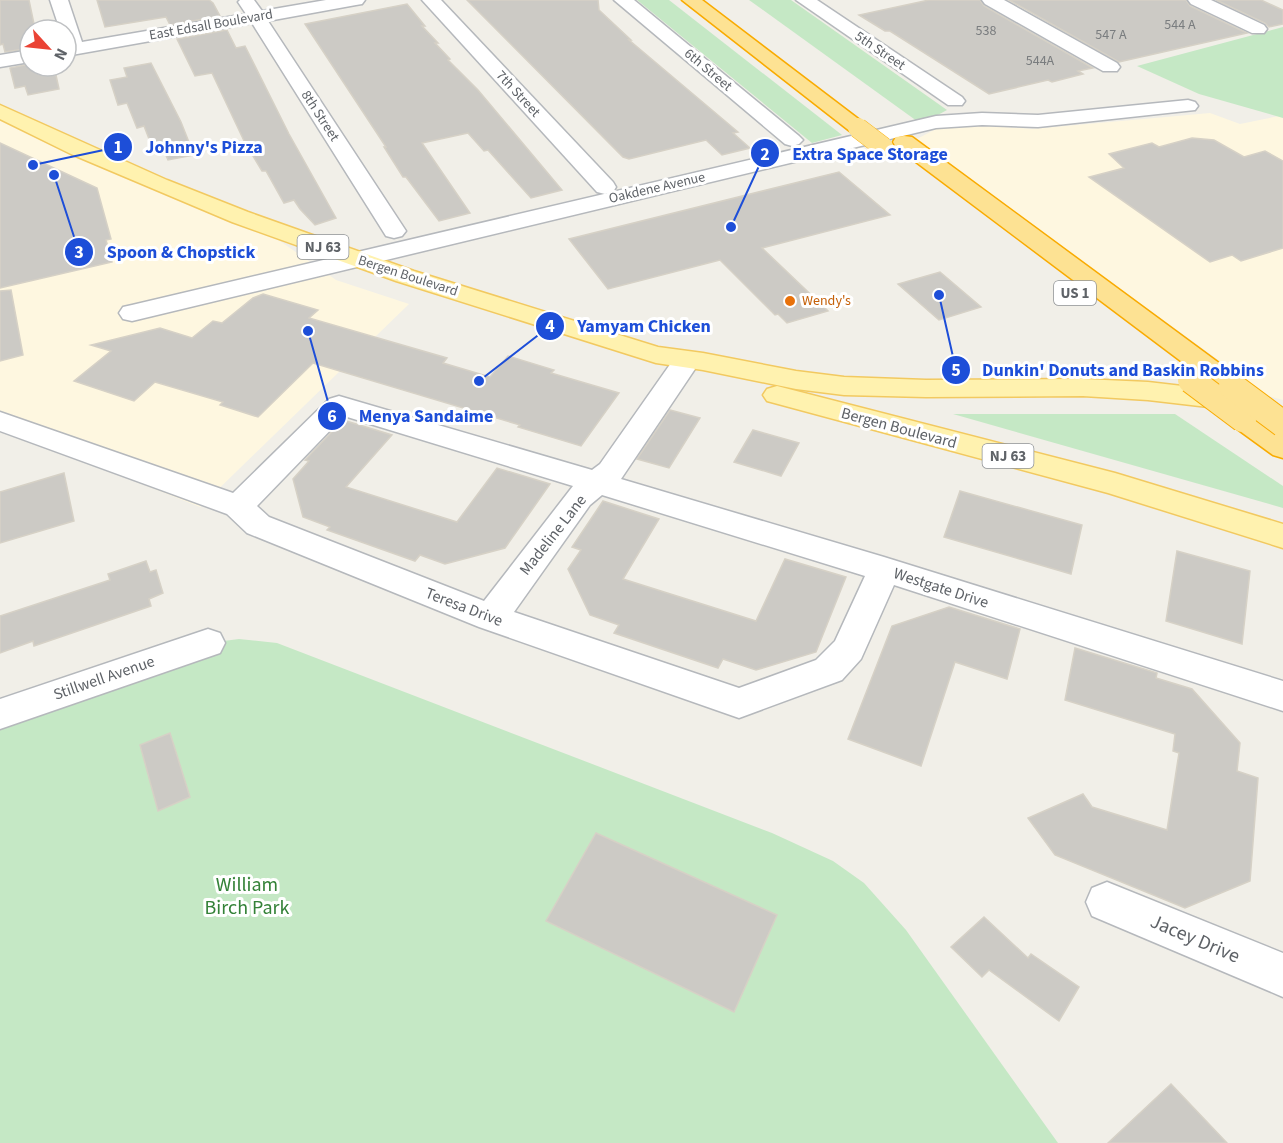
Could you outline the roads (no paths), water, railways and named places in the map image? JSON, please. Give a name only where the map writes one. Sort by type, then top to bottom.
[{"type":"highway","name":"US 1","points":[[691,0],[858,128],[889,137],[1283,424]]},
{"type":"highway","name":"US 1","points":[[714,0],[889,137],[1191,380],[1283,448]]},
{"type":"main road","name":"Bergen Boulevard","points":[[0,111],[156,183],[254,223],[360,260],[668,362],[1126,488],[1283,536]]},
{"type":"main road","name":"Bergen Boulevard","points":[[668,362],[685,357],[766,375],[827,385],[934,389],[1098,388],[1168,393],[1283,408]]},
{"type":"street","points":[[59,0],[63,18]]},
{"type":"street","name":"East Edsall Boulevard","points":[[78,47],[251,9],[356,0]]},
{"type":"street","name":"7th Street","points":[[431,0],[605,187]]},
{"type":"street","name":"6th Street","points":[[623,0],[792,140]]},
{"type":"street","name":"5th Street","points":[[805,0],[955,101]]},
{"type":"street","points":[[991,0],[1110,67]]},
{"type":"street","points":[[1197,0],[1258,29]]},
{"type":"street","name":"8th Street","points":[[251,9],[394,231]]},
{"type":"street","points":[[0,61],[18,58]]},
{"type":"street","name":"Oakdene Avenue","points":[[132,313],[936,122],[982,119],[1038,121],[1188,106]]},
{"type":"street","name":"Madeline Lane","points":[[490,618],[579,497],[611,471],[668,362]]},
{"type":"street","name":"Westgate Drive","points":[[238,506],[339,405],[598,481],[1283,696]]},
{"type":"street","name":"Teresa Drive","points":[[0,421],[238,506],[258,525],[490,618],[739,703],[829,670],[849,649],[884,570]]},
{"type":"street","name":"Stillwell Avenue","points":[[0,714],[208,643]]},
{"type":"street","name":"Jacey Drive","points":[[1107,902],[1283,975]]},
{"type":"place","name":"Johnny's Pizza","points":[[33,165]]},
{"type":"place","name":"Spoon & Chopstick","points":[[54,175]]},
{"type":"place","name":"Extra Space Storage","points":[[731,227]]},
{"type":"place","name":"Dunkin' Donuts and Baskin Robbins","points":[[939,295]]},
{"type":"place","name":"Wendy's","points":[[790,301]]},
{"type":"place","name":"Menya Sandaime","points":[[308,331]]},
{"type":"place","name":"Yamyam Chicken","points":[[479,381]]},
{"type":"park label","name":"William Birch Park","points":[[247,896]]}]
